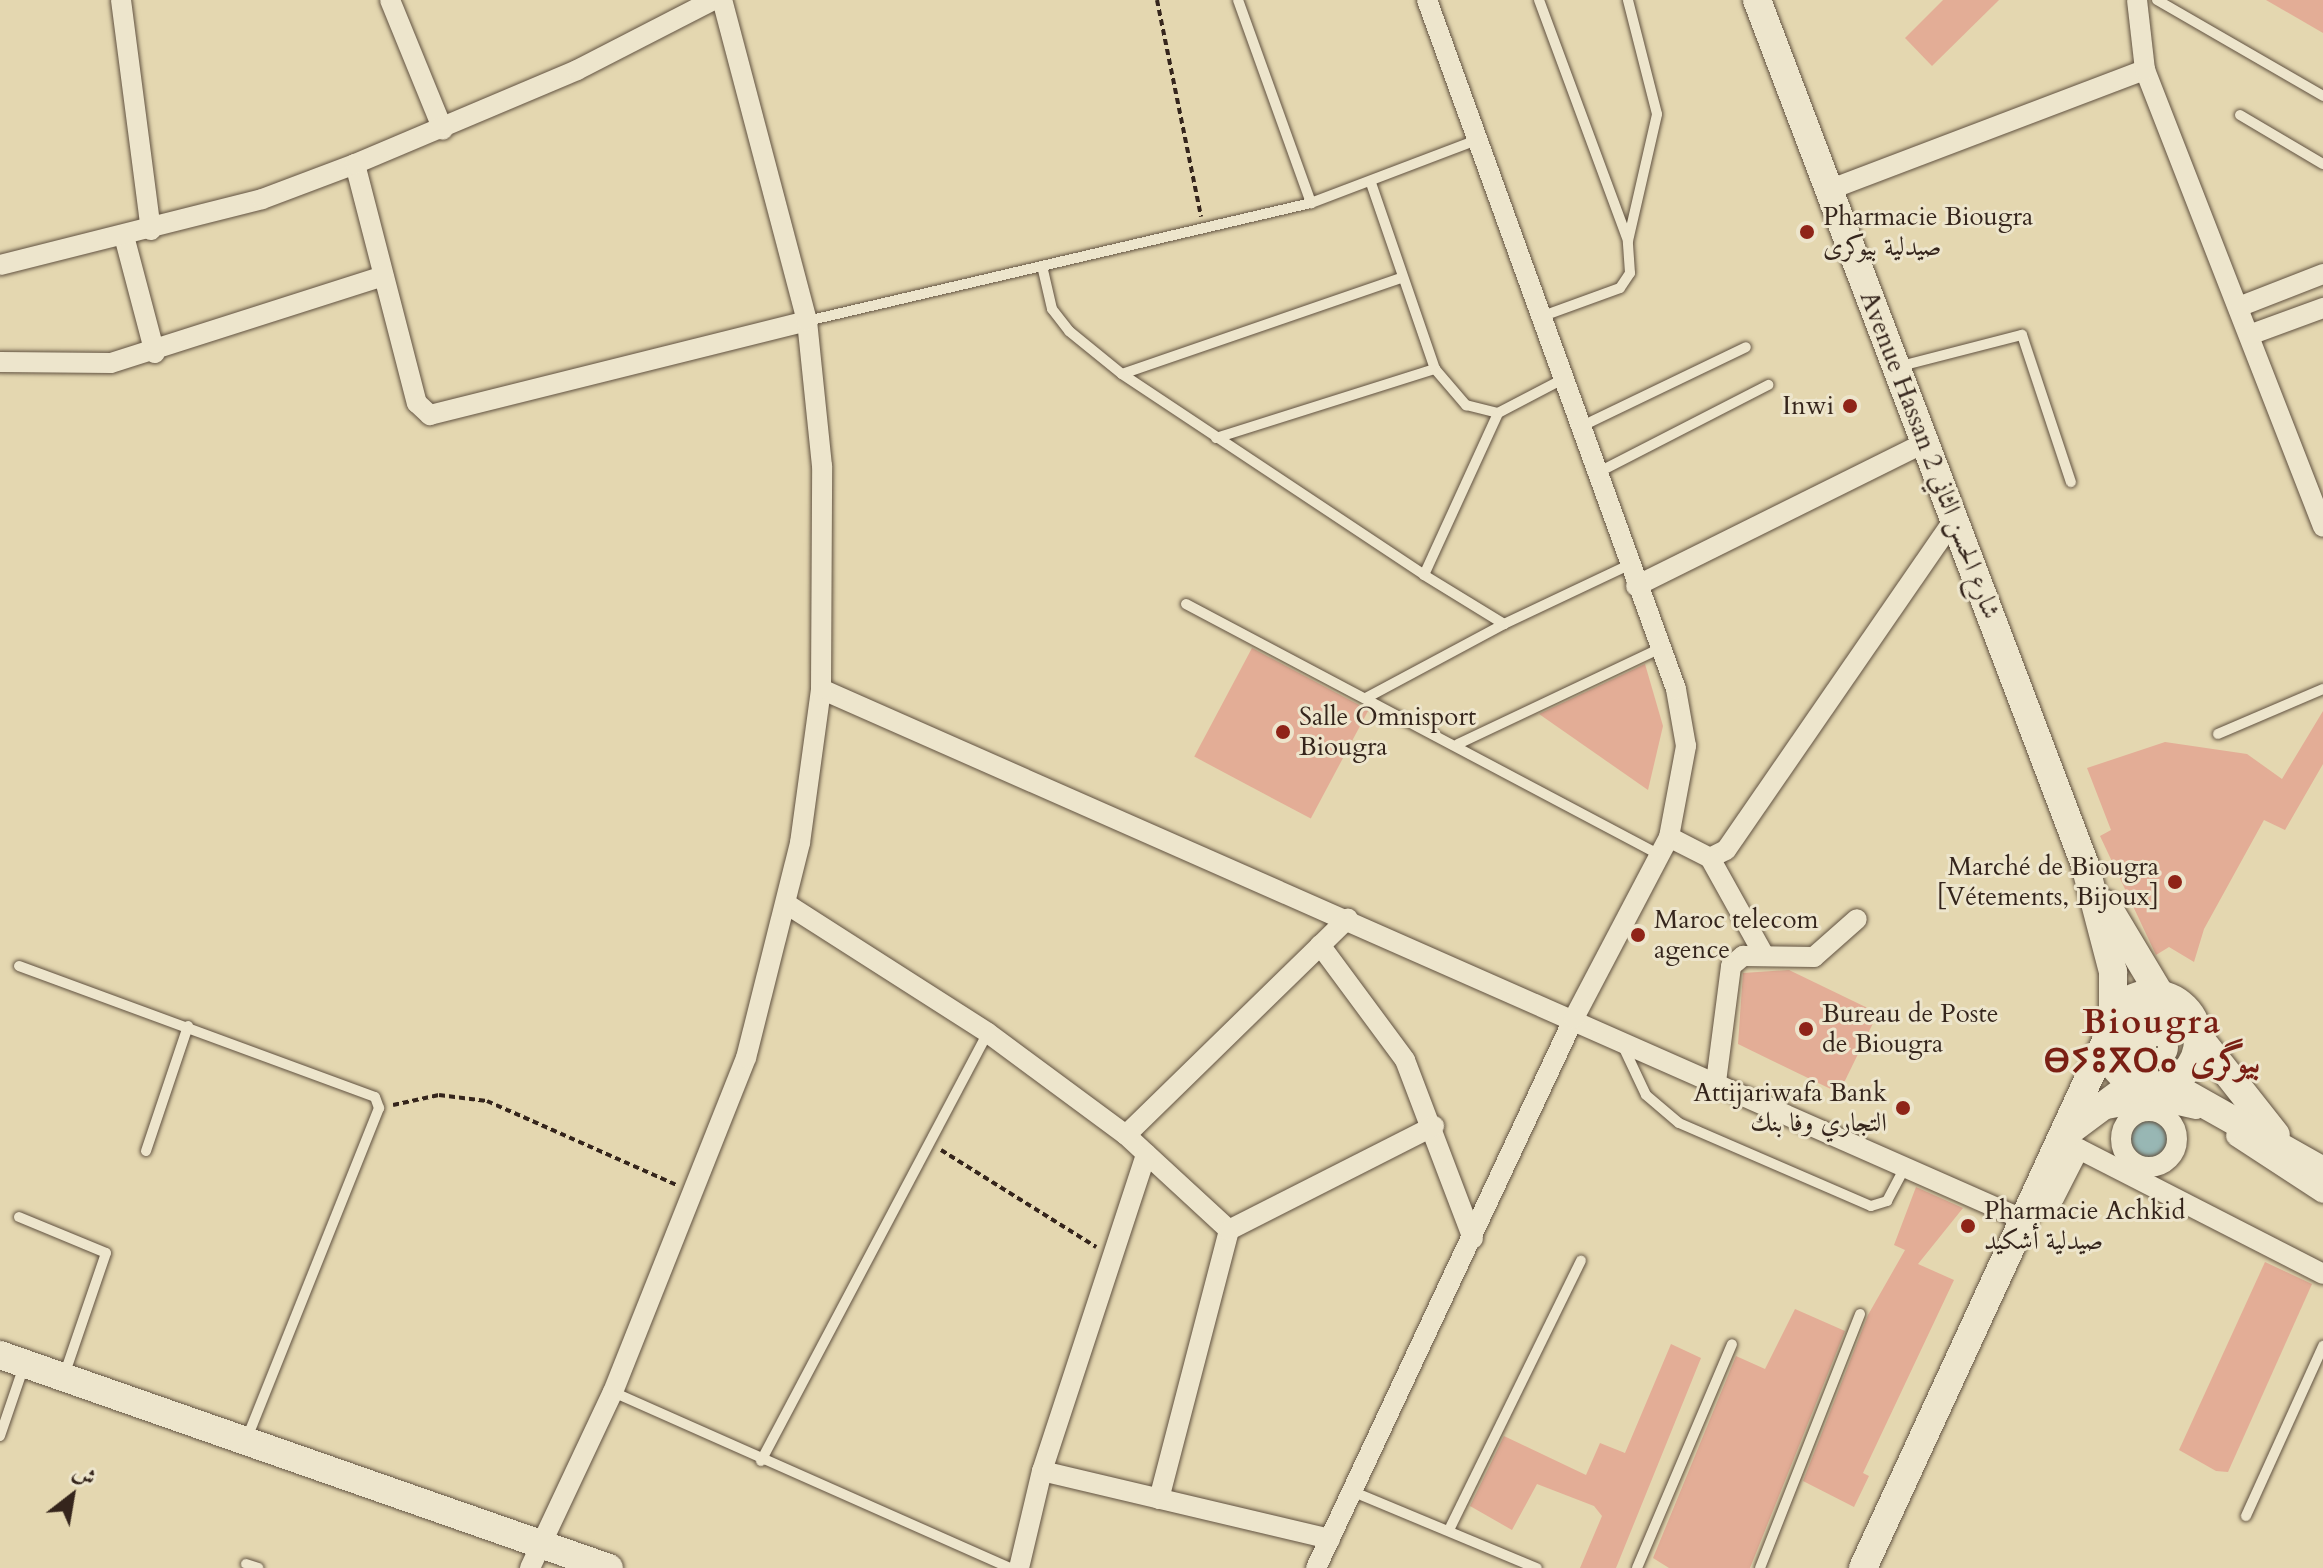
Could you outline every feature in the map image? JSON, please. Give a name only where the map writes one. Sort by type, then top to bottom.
[{"type":"main road","name":"Avenue Hassan 2 شارع الحسن الثاني","points":[[1757,0],[2085,865]]},
{"type":"main road","points":[[2085,865],[2161,996],[2186,1010],[2197,1035],[2284,1146]]},
{"type":"main road","points":[[2085,865],[2113,972],[2109,1028],[2114,1066],[2134,1083]]},
{"type":"main road","points":[[1863,1568],[2109,1028],[2134,998],[2161,996]]},
{"type":"main road","points":[[2167,1083],[2190,1065],[2197,1035]]},
{"type":"main road","points":[[2060,1138],[2134,1083],[2167,1083],[2284,1146],[2323,1171]]},
{"type":"main road","points":[[13,1359],[245,1441],[536,1556],[609,1568]]},
{"type":"street","points":[[121,0],[151,230]]},
{"type":"street","points":[[390,0],[443,130]]},
{"type":"street","points":[[0,265],[151,230],[355,164],[443,130],[713,0]]},
{"type":"street","points":[[536,1556],[613,1392],[697,1193],[746,1058],[788,905],[821,689],[822,466],[807,321],[722,0]]},
{"type":"street","points":[[1316,1568],[1473,1239],[1574,1018],[1665,846],[1686,746],[1661,648],[1594,475],[1580,427],[1561,380],[1543,316],[1474,141],[1427,0]]},
{"type":"street","points":[[2137,0],[2145,70],[2252,334],[2323,527]]},
{"type":"street","points":[[1831,189],[2145,70]]},
{"type":"street","points":[[355,164],[417,403],[437,417],[807,321]]},
{"type":"street","points":[[124,236],[155,353]]},
{"type":"street","points":[[2241,306],[2323,274]]},
{"type":"street","points":[[0,362],[72,367],[155,353],[383,276]]},
{"type":"street","points":[[2252,334],[2323,308]]},
{"type":"street","points":[[1636,586],[1924,443]]},
{"type":"street","points":[[1665,846],[1710,858],[1726,850],[1954,520]]},
{"type":"street","points":[[821,689],[1348,918],[2022,1219]]},
{"type":"street","points":[[1710,858],[1764,955]]},
{"type":"street","points":[[788,905],[988,1033],[1126,1135],[1229,1230]]},
{"type":"street","points":[[1126,1135],[1348,918]]},
{"type":"street","points":[[1716,1082],[1731,966],[1743,956],[1814,957],[1857,919]]},
{"type":"street","points":[[1320,945],[1405,1060],[1434,1126],[1473,1239]]},
{"type":"street","points":[[2323,1193],[2200,1111],[2156,1100],[2114,1105],[2092,1118],[2065,1146],[2042,1192],[2054,1198],[2079,1149],[2323,1274]]},
{"type":"street","points":[[1159,1499],[1229,1230],[1434,1126]]},
{"type":"street","points":[[1019,1568],[1042,1471],[1108,1254],[1146,1154]]},
{"type":"street","points":[[1042,1471],[1330,1539]]},
{"type":"lane","points":[[1238,0],[1311,203]]},
{"type":"lane","points":[[1539,0],[1628,241]]},
{"type":"lane","points":[[1543,316],[1620,288],[1630,273],[1628,241],[1657,104],[1628,0]]},
{"type":"lane","points":[[2157,0],[2323,96]]},
{"type":"lane","points":[[2240,115],[2323,164]]},
{"type":"lane","points":[[807,321],[1043,270],[1203,227],[1311,203],[1371,183],[1474,141]]},
{"type":"lane","points":[[1371,183],[1401,278],[1435,369],[1466,405],[1498,413]]},
{"type":"lane","points":[[1043,270],[1052,309],[1069,331],[1122,374],[1424,575],[1504,624]]},
{"type":"lane","points":[[1122,374],[1401,278]]},
{"type":"lane","points":[[1896,367],[2022,335],[2071,482]]},
{"type":"lane","points":[[1580,427],[1746,347]]},
{"type":"lane","points":[[1216,438],[1435,369]]},
{"type":"lane","points":[[1424,575],[1498,413],[1561,380]]},
{"type":"lane","points":[[1594,475],[1768,385]]},
{"type":"lane","points":[[1366,698],[1504,624],[1629,565]]},
{"type":"lane","points":[[1186,604],[1366,698],[1665,846]]},
{"type":"lane","points":[[1458,744],[1661,648]]},
{"type":"lane","points":[[2218,734],[2323,689]]},
{"type":"lane","points":[[19,966],[364,1088],[379,1108],[245,1441]]},
{"type":"lane","points":[[146,1151],[188,1026]]},
{"type":"lane","points":[[761,1461],[988,1033]]},
{"type":"lane","points":[[1620,1039],[1646,1095],[1679,1123],[1871,1206],[1887,1201],[1905,1167]]},
{"type":"lane","points":[[19,1217],[106,1253],[63,1378]]},
{"type":"lane","points":[[1449,1530],[1581,1261]]},
{"type":"lane","points":[[1760,1568],[1860,1314]]},
{"type":"lane","points":[[1637,1568],[1732,1344]]},
{"type":"lane","points":[[2246,1516],[2323,1346]]},
{"type":"lane","points":[[0,1436],[13,1359]]},
{"type":"lane","points":[[613,1392],[761,1461],[1011,1568]]},
{"type":"lane","points":[[1354,1492],[1537,1568]]},
{"type":"lane","points":[[246,1564],[258,1568]]},
{"type":"path","points":[[1157,0],[1203,227]]},
{"type":"path","points":[[379,1108],[462,1094],[697,1193]]},
{"type":"path","points":[[930,1143],[1108,1254]]},
{"type":"water","points":[[2149,1111],[2169,1119],[2177,1139],[2169,1159],[2149,1167],[2129,1159],[2121,1139],[2129,1119]]},
{"type":"building","points":[[1943,0],[1999,0],[1932,66],[1905,38]]},
{"type":"building","points":[[2266,0],[2323,0],[2323,33]]},
{"type":"building","name":"Salle Omnisport Biougra","points":[[1252,648],[1369,710],[1311,819],[1194,757]]},
{"type":"building","points":[[1645,664],[1663,726],[1648,790],[1539,714]]},
{"type":"building","name":"Marché de Biougra [Vétements, Bijoux]","points":[[2323,711],[2323,764],[2285,830],[2264,820],[2204,929],[2194,962],[2169,947],[2156,955],[2100,836],[2111,830],[2087,768],[2165,742],[2247,754],[2282,779]]},
{"type":"building","name":"Bureau de Poste de Biougra","points":[[1789,970],[1878,1013],[1839,1093],[1738,1044],[1743,973]]},
{"type":"building","points":[[1916,1187],[1963,1208],[1918,1264],[1954,1280],[1863,1473],[1869,1476],[1854,1507],[1803,1481],[1868,1315],[1905,1250],[1894,1245]]},
{"type":"building","points":[[2265,1262],[2312,1284],[2228,1472],[2216,1471],[2179,1450]]},
{"type":"building","points":[[1795,1309],[1845,1331],[1750,1568],[1669,1568],[1653,1558],[1736,1356],[1765,1369]]},
{"type":"building","points":[[1671,1344],[1701,1358],[1616,1568],[1580,1568],[1602,1516],[1594,1506],[1537,1484],[1512,1530],[1470,1506],[1504,1436],[1586,1475],[1600,1443],[1625,1453]]},
{"type":"place","name":"Pharmacie Biougra صيدلية بيوكرى","points":[[1807,232]]},
{"type":"place","name":"Inwi","points":[[1850,406]]},
{"type":"place","name":"Salle Omnisport Biougra","points":[[1283,732]]},
{"type":"place","name":"Marché de Biougra [Vétements, Bijoux]","points":[[2175,882]]},
{"type":"place","name":"Maroc telecom agence","points":[[1638,935]]},
{"type":"place","name":"Bureau de Poste de Biougra","points":[[1806,1029]]},
{"type":"place","name":"Attijariwafa Bank التجاري وفا بنك","points":[[1903,1108]]},
{"type":"place","name":"Pharmacie Achkid صيدلية أشكيد","points":[[1968,1226]]},
{"type":"district","name":"Biougra ⴱⵢⵓⴳⵔⴰ بيوگرى","points":[[2152,1042]]}]
